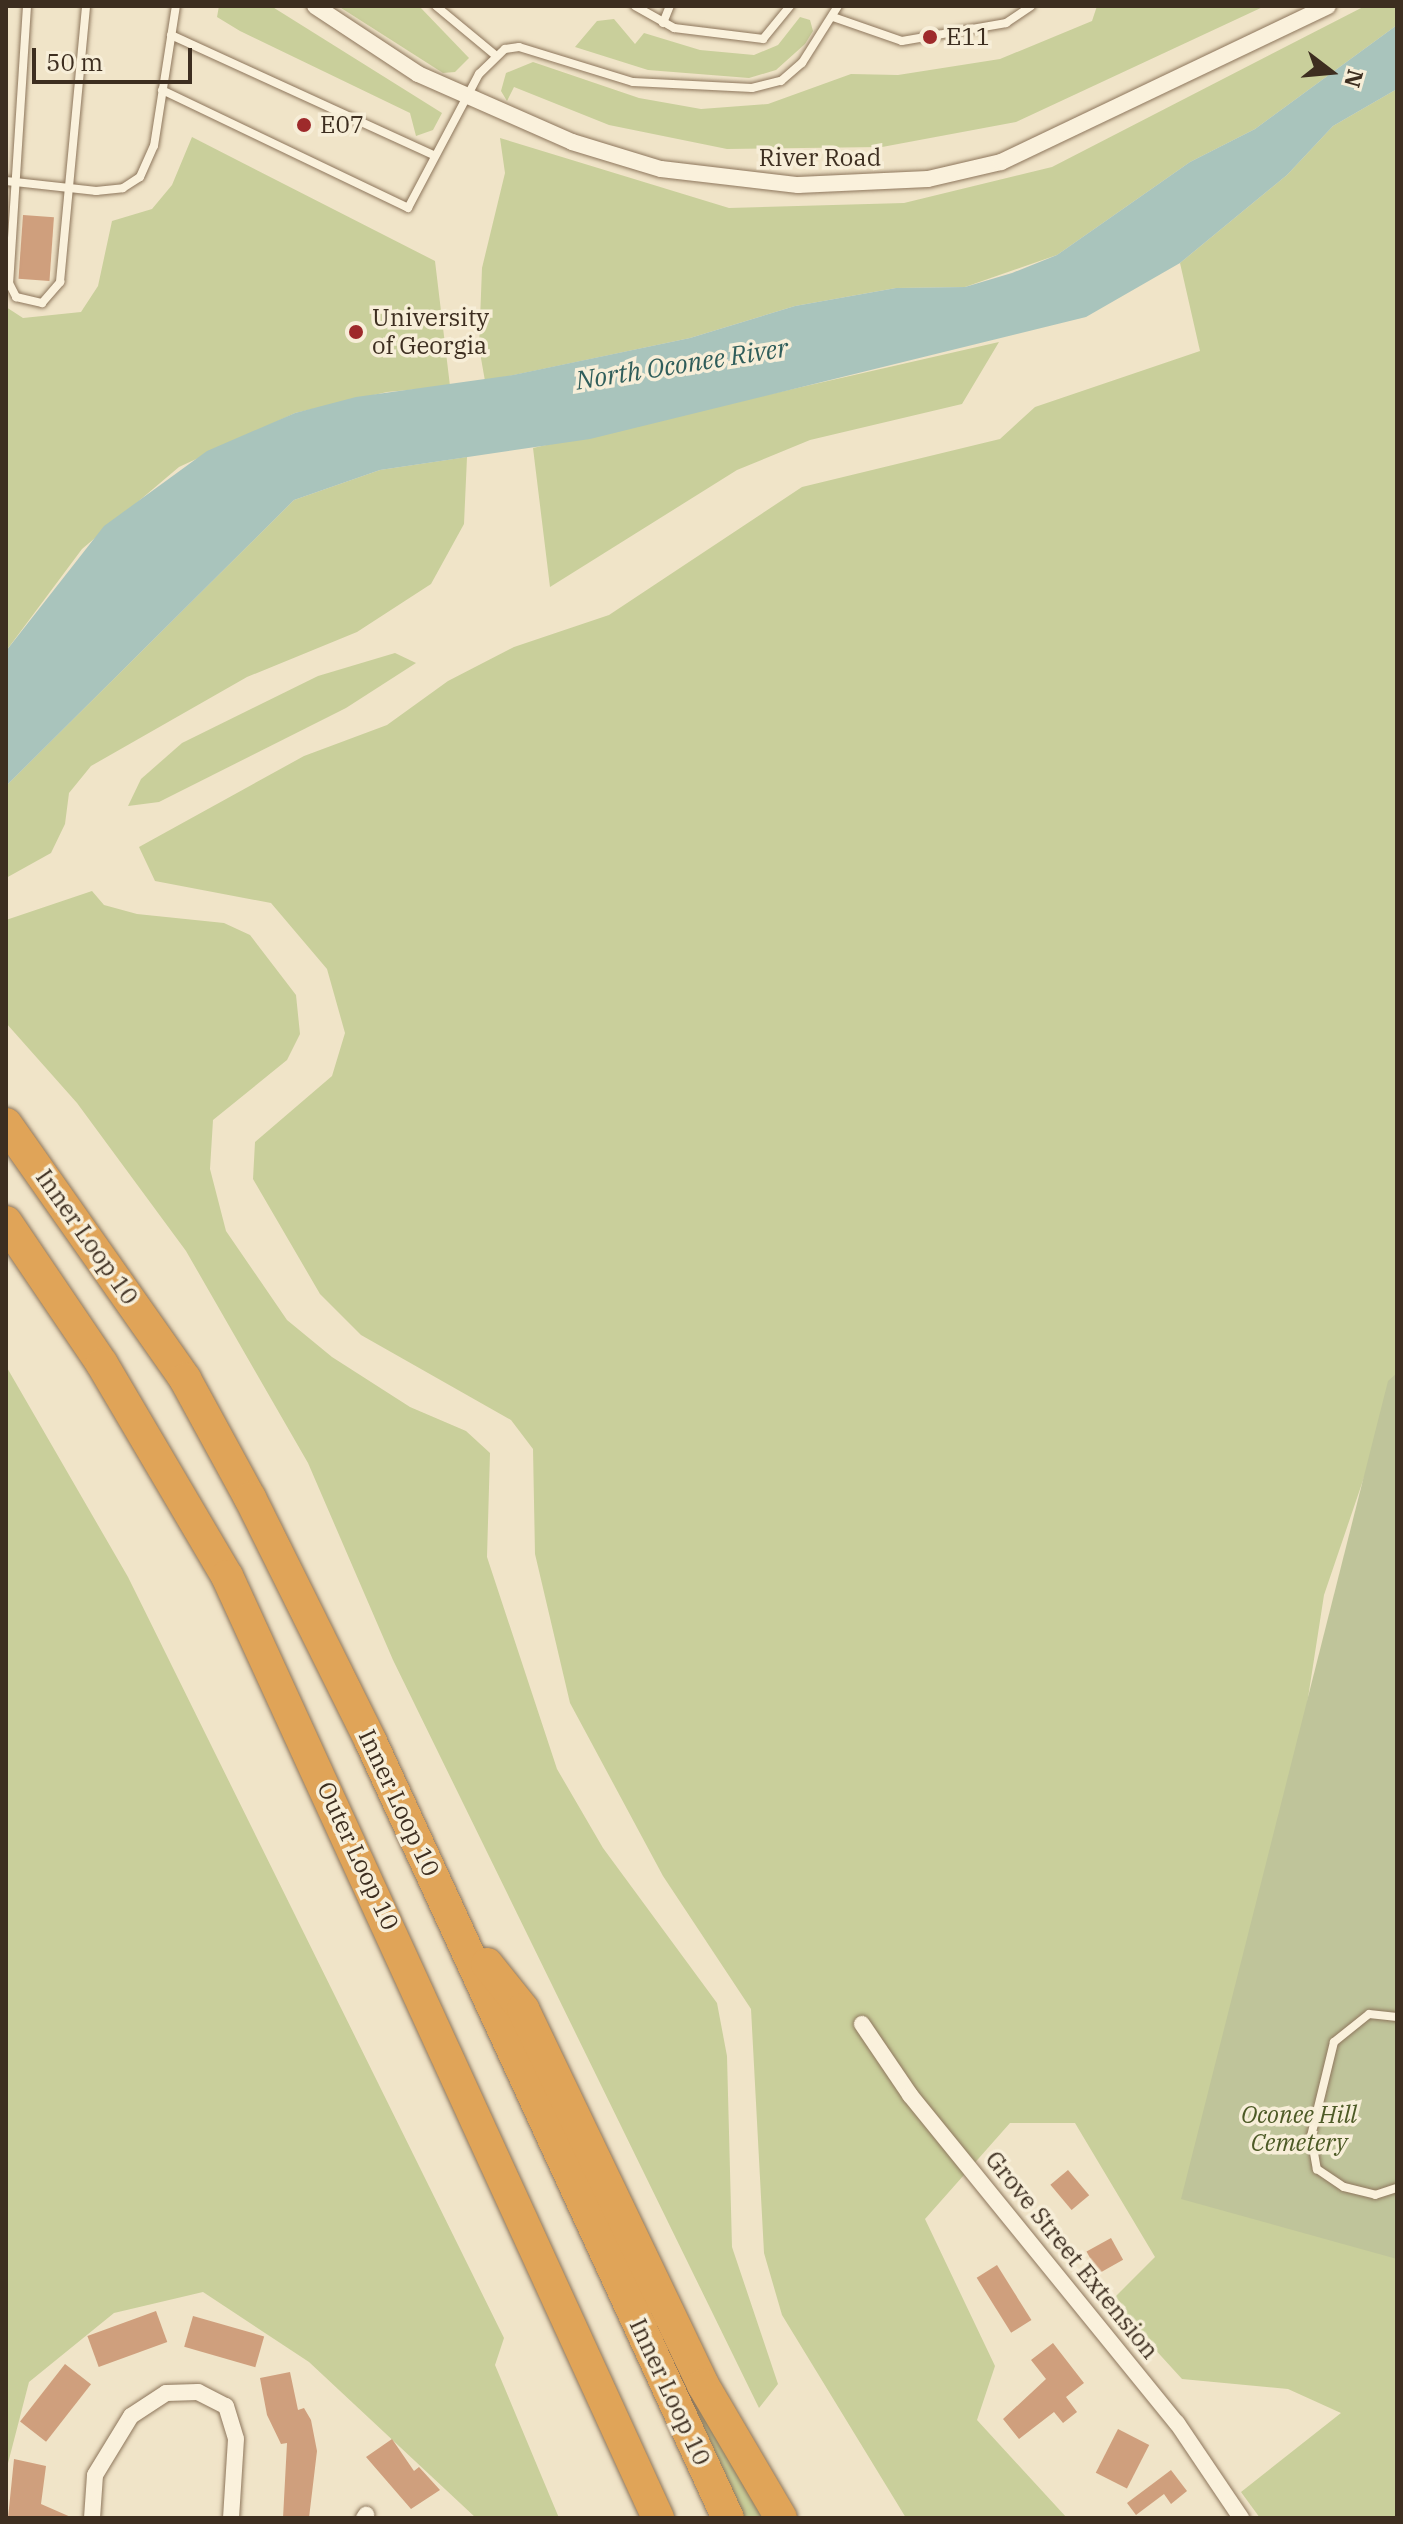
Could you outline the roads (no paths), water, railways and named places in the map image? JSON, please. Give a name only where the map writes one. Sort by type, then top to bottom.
[{"type":"highway","name":"Inner Loop 10","points":[[6,1124],[185,1379],[313,1621],[728,2518]]},
{"type":"highway","name":"Outer Loop 10","points":[[6,1222],[102,1364],[227,1576],[658,2518]]},
{"type":"highway","points":[[456,1925],[523,2009],[703,2385],[781,2518]]},
{"type":"highway","points":[[612,2418],[618,2465],[637,2518]]},
{"type":"street","name":"River Road","points":[[315,6],[465,99],[572,142],[726,181],[798,185],[928,179],[1001,162],[1075,131],[1328,6]]},
{"type":"street","name":"Grove Street Extension","points":[[862,2024],[910,2095],[1177,2423],[1241,2518]]},
{"type":"street","points":[[92,2518],[95,2475],[131,2416],[166,2393],[198,2392],[226,2406],[236,2439],[231,2518]]},
{"type":"lane","points":[[27,6],[10,181],[9,283],[27,302],[42,303],[60,282],[86,6]]},
{"type":"lane","points":[[10,181],[69,188],[123,188],[140,177],[154,146],[176,6]]},
{"type":"lane","points":[[635,6],[663,23],[763,39],[790,6]]},
{"type":"lane","points":[[663,23],[670,6]]},
{"type":"lane","points":[[162,90],[408,208],[465,99],[494,54],[519,47],[633,82],[752,88],[781,81],[802,63],[838,6]]},
{"type":"lane","points":[[833,17],[902,41],[1006,23],[1031,6]]},
{"type":"lane","points":[[441,7],[494,54]]},
{"type":"lane","points":[[171,35],[435,156]]},
{"type":"lane","points":[[1397,2017],[1369,2014],[1334,2042],[1311,2136],[1317,2169],[1344,2187],[1375,2195],[1397,2188]]},
{"type":"water","name":"North Oconee River","points":[[1397,25],[1397,89],[1333,126],[1287,175],[1180,263],[1086,317],[590,439],[380,470],[294,500],[6,786],[6,651],[104,526],[207,451],[295,413],[356,397],[513,375],[690,338],[795,306],[896,288],[965,287],[1012,273],[1057,255],[1190,162],[1255,129]]},
{"type":"place","name":"E11","points":[[930,37]]},
{"type":"place","name":"E07","points":[[304,125]]},
{"type":"place","name":"University of Georgia","points":[[356,332]]},
{"type":"park label","name":"Oconee Hill Cemetery","points":[[1299,2129]]}]
